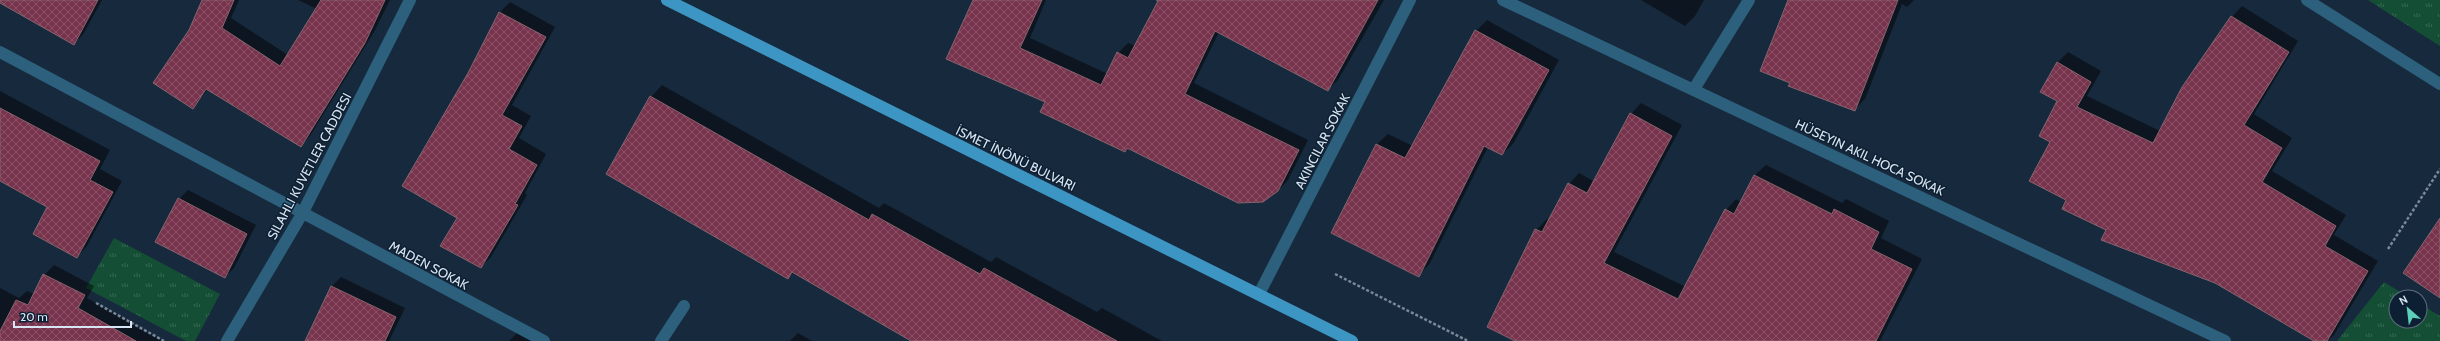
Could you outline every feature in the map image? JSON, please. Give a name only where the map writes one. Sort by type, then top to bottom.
[{"type":"main road","points":[[667,0],[1352,341]]},
{"type":"street","points":[[227,341],[302,214],[410,0]]},
{"type":"street","points":[[1259,294],[1410,0]]},
{"type":"street","points":[[1503,0],[2222,340]]},
{"type":"street","points":[[1694,89],[1749,0]]},
{"type":"street","points":[[2307,0],[2440,84]]},
{"type":"street","name":"MADEN SOKAK","points":[[0,52],[302,214],[544,341]]},
{"type":"street","points":[[661,341],[684,306]]},
{"type":"path","points":[[2388,249],[2440,169]]},
{"type":"path","points":[[1335,274],[1468,341]]},
{"type":"path","points":[[96,303],[164,341]]},
{"type":"green space","points":[[2368,0],[2440,0],[2440,46]]},
{"type":"green space","points":[[114,238],[220,294],[195,341],[186,341],[86,288]]},
{"type":"green space","points":[[2384,282],[2395,289],[2388,289],[2388,329],[2428,329],[2428,309],[2440,316],[2440,341],[2337,341]]},
{"type":"building","points":[[0,0],[98,0],[74,45],[0,3]]},
{"type":"building","points":[[202,0],[234,0],[222,28],[280,66],[321,0],[385,0],[365,43],[301,147],[206,89],[193,109],[153,83],[189,30]]},
{"type":"building","points":[[973,0],[1042,0],[1020,48],[1101,85],[1117,52],[1128,58],[1158,1],[1156,0],[1378,0],[1328,91],[1215,31],[1185,94],[1299,150],[1278,191],[1263,202],[1238,203],[1127,148],[1125,152],[1040,112],[1045,102],[946,59]]},
{"type":"building","points":[[1788,0],[1898,0],[1855,111],[1788,86],[1790,83],[1760,71]]},
{"type":"building","points":[[499,12],[546,37],[502,115],[522,126],[509,149],[537,165],[515,204],[518,205],[481,268],[440,246],[457,218],[402,186],[468,73]]},
{"type":"building","points":[[2231,16],[2289,52],[2244,125],[2282,148],[2262,182],[2336,226],[2325,246],[2368,271],[2327,341],[2314,341],[2215,283],[2101,240],[2106,230],[2062,209],[2066,200],[2029,181],[2050,142],[2039,136],[2057,101],[2040,92],[2057,62],[2091,82],[2077,107],[2153,143],[2182,87]]},
{"type":"building","points":[[1475,30],[1549,70],[1502,155],[1484,146],[1419,277],[1331,233],[1376,144],[1405,158]]},
{"type":"building","points":[[650,96],[869,220],[872,214],[980,274],[984,268],[1117,341],[911,341],[792,272],[788,279],[606,174]]},
{"type":"building","points":[[0,108],[100,161],[90,180],[113,192],[77,258],[33,234],[47,207],[0,181]]},
{"type":"building","points":[[1630,113],[1672,136],[1604,263],[1678,299],[1725,209],[1734,214],[1754,175],[1832,214],[1834,209],[1879,232],[1871,249],[1912,269],[1876,341],[1515,341],[1487,327],[1535,229],[1542,232],[1568,183],[1587,193]]},
{"type":"building","points":[[178,198],[247,234],[225,278],[155,242]]},
{"type":"building","points":[[2440,218],[2440,298],[2403,273]]},
{"type":"building","points":[[43,274],[85,295],[78,308],[136,341],[0,341],[0,331],[16,300],[28,305]]},
{"type":"building","points":[[331,286],[396,317],[385,341],[305,341]]}]
